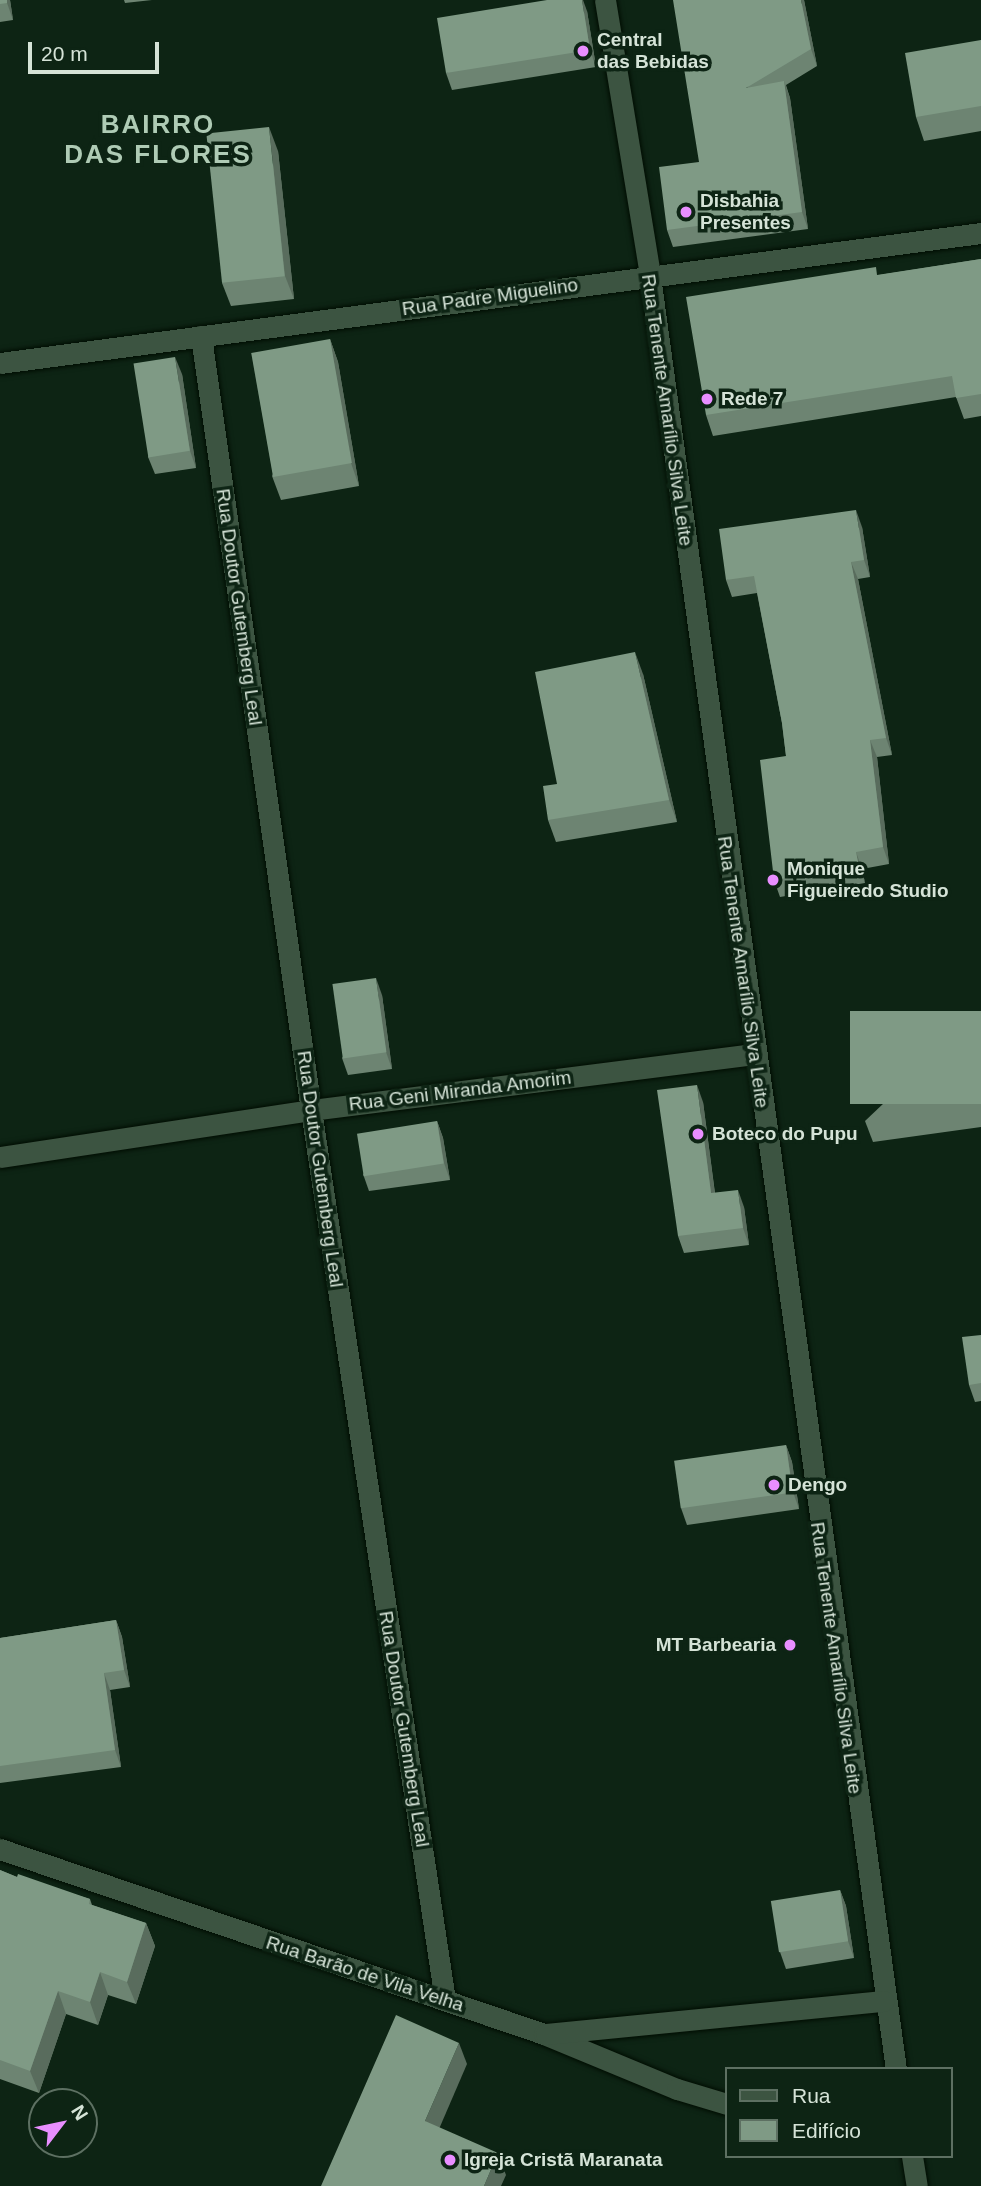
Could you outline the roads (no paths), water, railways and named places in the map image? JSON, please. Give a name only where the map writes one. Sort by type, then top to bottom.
[{"type":"street","name":"Rua Tenente Amarílio Silva Leite","points":[[604,0],[650,276],[883,2001],[896,2067]]},
{"type":"street","name":"Rua Padre Miguelino","points":[[0,363],[981,233]]},
{"type":"street","name":"Rua Doutor Gutemberg Leal","points":[[201,336],[311,1110],[445,2000]]},
{"type":"street","name":"Rua Geni Miranda Amorim","points":[[0,1157],[311,1110],[754,1054]]},
{"type":"street","name":"Rua Barão de Vila Velha","points":[[0,1849],[127,1896],[544,2034],[677,2089],[726,2104]]},
{"type":"street","points":[[544,2034],[883,2001]]},
{"type":"street","points":[[908,2158],[917,2186]]},
{"type":"place","name":"Central das Bebidas","points":[[583,51]]},
{"type":"place","name":"Disbahia Presentes","points":[[686,212]]},
{"type":"place","name":"Rede 7","points":[[707,399]]},
{"type":"place","name":"Monique Figueiredo Studio","points":[[773,880]]},
{"type":"place","name":"Boteco do Pupu","points":[[698,1134]]},
{"type":"place","name":"Dengo","points":[[774,1485]]},
{"type":"place","name":"MT Barbearia","points":[[790,1645]]},
{"type":"place","name":"Igreja Cristã Maranata","points":[[450,2160]]},
{"type":"district","name":"BAIRRO DAS FLORES","points":[[158,140]]}]
